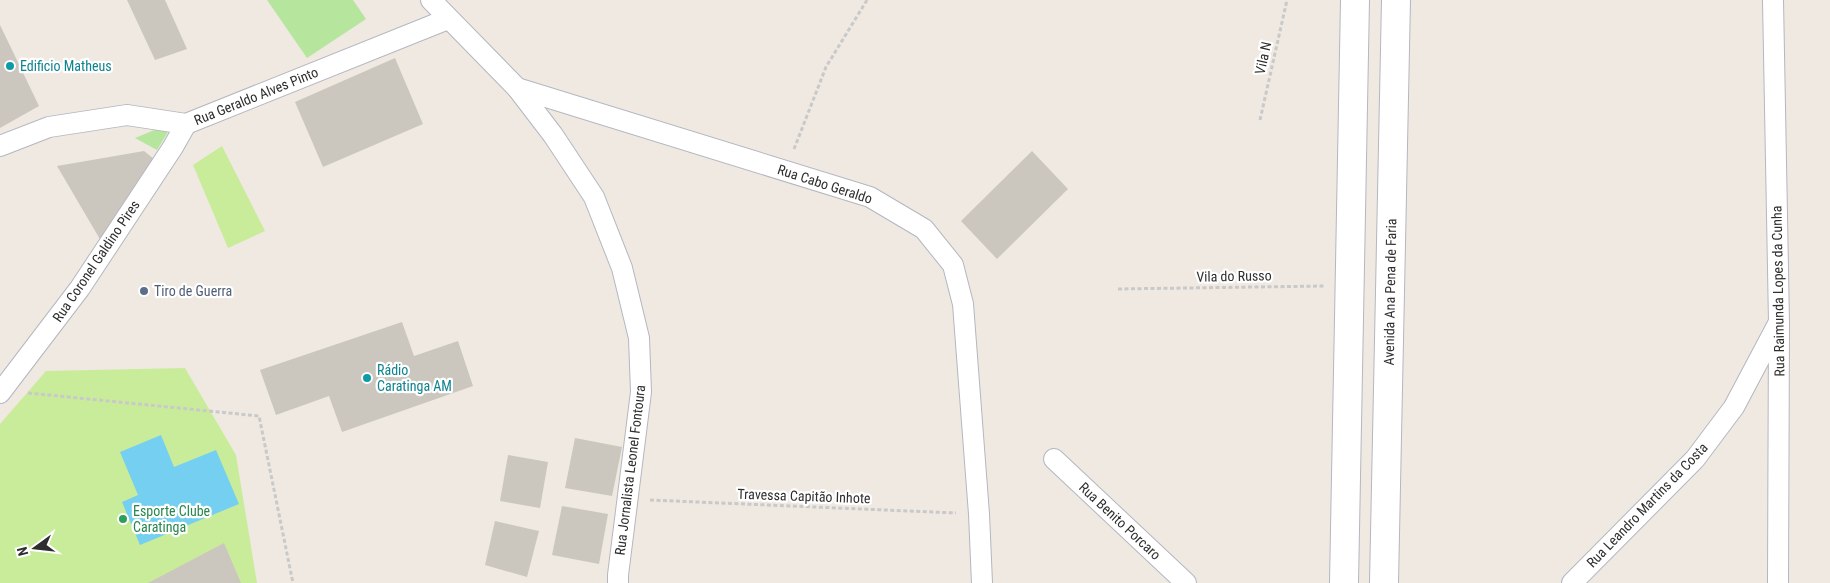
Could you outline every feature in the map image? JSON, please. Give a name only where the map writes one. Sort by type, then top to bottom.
[{"type":"street","name":"Rua Cabo Geraldo","points":[[431,0],[518,88],[870,197],[924,229],[953,266],[963,304],[979,514],[982,583]]},
{"type":"street","points":[[1344,583],[1355,0]]},
{"type":"street","name":"Avenida Ana Pena de Faria","points":[[1384,583],[1396,0]]},
{"type":"street","name":"Rua Raimunda Lopes da Cunha","points":[[1774,0],[1779,322],[1778,583]]},
{"type":"street","name":"Rua Geraldo Alves Pinto","points":[[0,146],[48,127],[127,116],[186,124],[448,18]]},
{"type":"street","name":"Rua Jornalista Leonel Fontoura","points":[[518,88],[554,135],[594,197],[622,268],[639,338],[641,392],[618,583]]},
{"type":"street","name":"Rua Coronel Galdino Pires","points":[[1,392],[80,288],[173,147],[186,124]]},
{"type":"street","name":"Rua Leandro Martins da Costa","points":[[1572,583],[1695,459],[1734,407],[1779,322]]},
{"type":"street","name":"Rua Benito Porcaro","points":[[1054,459],[1186,583]]},
{"type":"path","points":[[785,171],[826,67],[867,0]]},
{"type":"path","name":"Vila N","points":[[1260,120],[1287,0]]},
{"type":"path","name":"Vila do Russo","points":[[1118,289],[1350,286]]},
{"type":"path","points":[[1,392],[259,416],[293,583]]},
{"type":"path","name":"Travessa Capitão Inhote","points":[[627,500],[979,514]]},
{"type":"green space","points":[[267,0],[353,0],[366,19],[307,58]]},
{"type":"green space","points":[[174,122],[157,150],[135,138]]},
{"type":"green space","points":[[222,146],[265,231],[228,248],[193,165]]},
{"type":"green space","name":"Esporte Clube Caratinga","points":[[185,368],[236,455],[257,583],[0,583],[0,424],[46,371]]},
{"type":"water","points":[[161,435],[174,467],[216,450],[239,504],[140,545],[122,502],[138,495],[120,452]]},
{"type":"building","points":[[127,0],[165,0],[187,49],[155,60]]},
{"type":"building","name":"Edificio Matheus","points":[[0,25],[39,106],[0,128]]},
{"type":"building","points":[[395,58],[423,124],[323,167],[295,102]]},
{"type":"building","points":[[144,151],[154,159],[101,241],[57,166]]},
{"type":"building","points":[[1032,151],[1068,189],[997,259],[961,221]]},
{"type":"building","name":"Rádio Caratinga AM","points":[[402,322],[414,356],[458,341],[473,386],[342,432],[329,396],[276,415],[260,370]]},
{"type":"building","points":[[575,438],[622,447],[612,496],[565,488]]},
{"type":"building","points":[[508,455],[548,462],[540,508],[500,501]]},
{"type":"building","points":[[562,506],[608,514],[599,564],[552,555]]},
{"type":"building","points":[[495,521],[539,531],[527,577],[485,565]]},
{"type":"building","points":[[224,543],[241,583],[148,583]]},
{"type":"place","name":"Edificio Matheus","points":[[10,66]]},
{"type":"place","name":"Tiro de Guerra","points":[[144,291]]},
{"type":"place","name":"Rádio Caratinga AM","points":[[367,378]]},
{"type":"place","name":"Esporte Clube Caratinga","points":[[123,519]]}]
